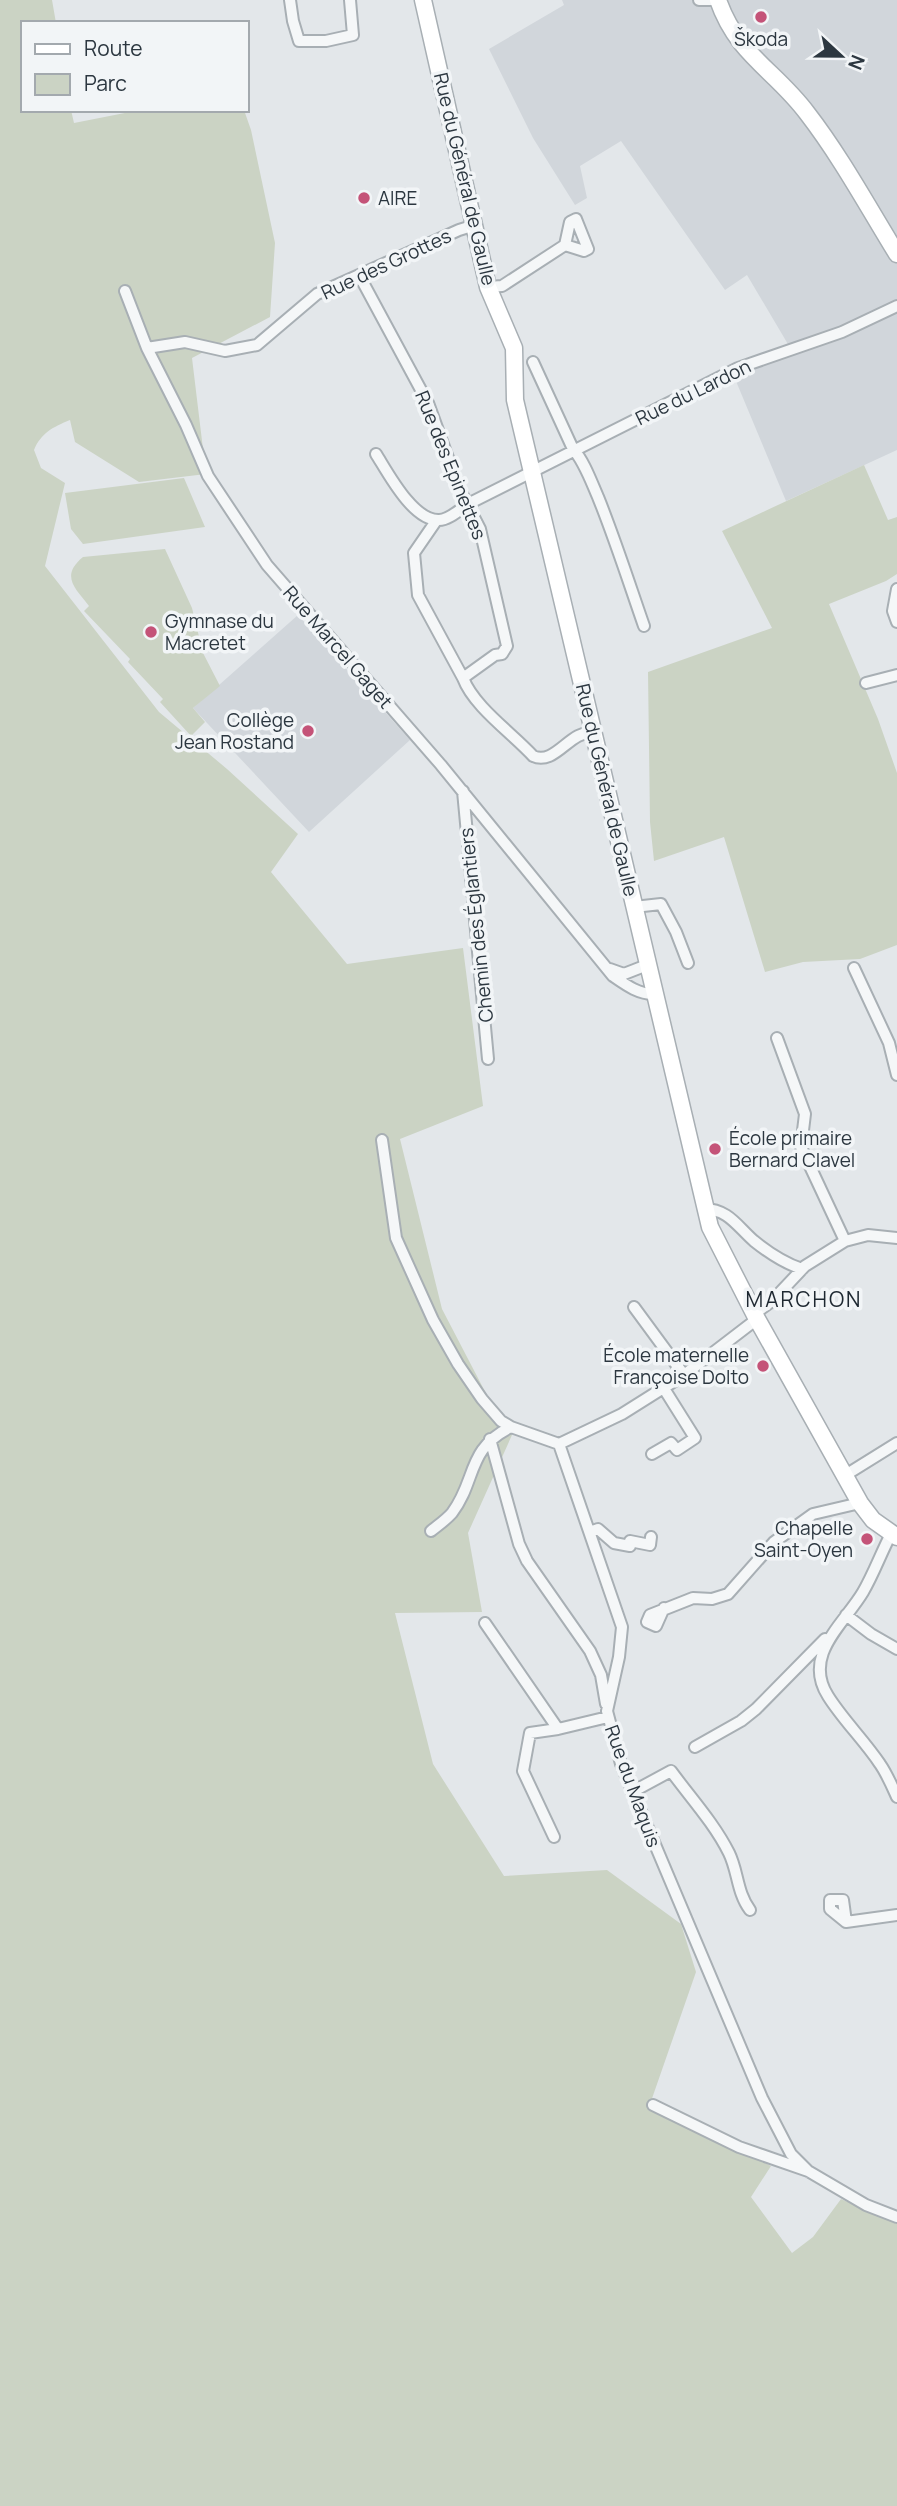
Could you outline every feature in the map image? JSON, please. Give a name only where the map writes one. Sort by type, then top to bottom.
[{"type":"main road","name":"Rue du Général de Gaulle","points":[[424,0],[488,287],[514,348],[515,400],[704,1209],[719,1248],[844,1476],[873,1520],[894,1536]]},
{"type":"main road","points":[[718,0],[729,27],[741,45],[797,100],[819,129],[897,254]]},
{"type":"street","points":[[290,0],[299,41],[326,41],[353,35],[349,0]]},
{"type":"street","points":[[699,0],[718,0]]},
{"type":"street","name":"Rue des Grottes","points":[[147,348],[185,342],[225,351],[257,345],[317,294],[475,225]]},
{"type":"street","points":[[488,287],[502,286],[565,245]]},
{"type":"street","name":"Rue des Epinettes","points":[[359,275],[428,403],[458,488],[480,529],[508,646],[502,654],[495,655],[463,678]]},
{"type":"street","name":"Rue Marcel Gaget","points":[[125,290],[147,348],[186,425],[208,477],[267,565],[463,791],[607,969],[626,986],[644,994],[654,994]]},
{"type":"street","name":"Rue du Lardon","points":[[436,521],[447,518],[738,368],[842,332],[897,306]]},
{"type":"street","points":[[534,362],[546,393],[594,488],[644,626]]},
{"type":"street","points":[[376,454],[406,501],[436,521],[414,553],[418,595],[475,699],[533,756],[540,759],[548,758],[576,737],[593,730]]},
{"type":"street","points":[[897,589],[894,611],[897,622]]},
{"type":"street","points":[[866,683],[897,675]]},
{"type":"street","name":"Chemin des Églantiers","points":[[463,791],[488,1059]]},
{"type":"street","points":[[634,906],[661,904],[688,963]]},
{"type":"street","points":[[607,969],[624,974],[647,965]]},
{"type":"street","points":[[854,968],[889,1043],[897,1075]]},
{"type":"street","points":[[777,1038],[805,1115],[802,1147],[845,1241]]},
{"type":"street","points":[[382,1140],[396,1237],[458,1364],[501,1421],[559,1444],[622,1414],[684,1375],[756,1316],[802,1269],[845,1241],[868,1235],[897,1238]]},
{"type":"street","points":[[704,1209],[724,1212],[763,1247],[785,1263],[802,1269]]},
{"type":"street","points":[[634,1307],[684,1375]]},
{"type":"street","points":[[652,1454],[671,1443],[677,1450],[695,1438],[663,1387]]},
{"type":"street","points":[[430,1531],[451,1514],[475,1462],[490,1439],[511,1427]]},
{"type":"street","points":[[490,1439],[519,1544],[527,1561],[590,1651],[601,1675],[608,1714],[558,1729],[530,1733],[523,1771],[554,1837]]},
{"type":"street","name":"Rue du Maquis","points":[[559,1444],[622,1627],[608,1714],[621,1764],[762,2098],[791,2154],[808,2171]]},
{"type":"street","points":[[844,1476],[895,1447]]},
{"type":"street","points":[[664,1608],[693,1598],[712,1599],[729,1594],[774,1542],[813,1514],[848,1508],[860,1503]]},
{"type":"street","points":[[590,1532],[598,1529],[614,1542],[630,1546],[630,1541],[650,1545],[651,1537]]},
{"type":"street","points":[[695,1747],[741,1721],[756,1709],[832,1632],[871,1579],[885,1544],[894,1536]]},
{"type":"street","points":[[846,1615],[897,1649]]},
{"type":"street","points":[[485,1623],[558,1729]]},
{"type":"street","points":[[832,1632],[820,1657],[819,1671],[825,1692],[848,1726],[881,1764],[897,1797]]},
{"type":"street","points":[[632,1792],[671,1771],[730,1855],[744,1902],[750,1910]]},
{"type":"street","points":[[846,1922],[897,1915]]},
{"type":"street","points":[[653,2105],[739,2147],[808,2171],[866,2205],[897,2217]]},
{"type":"shaded area","points":[[562,0],[897,0],[897,450],[786,501],[733,374],[792,351],[747,275],[725,290],[621,141],[580,166],[587,198],[575,205],[533,138],[489,49],[564,5]]},
{"type":"shaded area","name":"Collège Jean Rostand","points":[[298,615],[410,740],[309,832],[193,708]]},
{"type":"green space","points":[[0,0],[52,0],[56,21],[21,21],[21,112],[71,112],[74,123],[130,112],[245,112],[275,243],[270,317],[192,358],[206,474],[139,482],[75,442],[70,420],[53,428],[40,439],[34,450],[41,468],[65,483],[45,566],[159,712],[298,834],[271,872],[347,964],[463,948],[483,1106],[400,1139],[442,1309],[492,1405],[516,1426],[468,1533],[482,1612],[395,1613],[433,1764],[504,1876],[607,1870],[681,1924],[696,1972],[648,2110],[679,2121],[771,2166],[751,2197],[792,2253],[813,2237],[841,2199],[897,2224],[897,2506],[0,2506]]},
{"type":"green space","points":[[864,465],[888,520],[897,517],[897,574],[829,604],[878,719],[897,773],[897,945],[860,959],[803,962],[765,972],[724,837],[654,861],[650,822],[648,672],[772,628],[722,531]]},
{"type":"green space","points":[[184,478],[205,527],[83,544],[71,529],[65,493]]},
{"type":"green space","name":"Gymnase du Macretet","points":[[165,549],[192,608],[203,653],[220,686],[193,708],[205,722],[191,736],[160,702],[163,699],[128,662],[130,659],[84,611],[89,606],[75,588],[71,576],[72,570],[83,557]]},
{"type":"place","name":"Škoda","points":[[761,17]]},
{"type":"place","name":"AIRE","points":[[364,198]]},
{"type":"place","name":"Gymnase du Macretet","points":[[151,632]]},
{"type":"place","name":"Collège Jean Rostand","points":[[308,731]]},
{"type":"place","name":"École primaire Bernard Clavel","points":[[715,1149]]},
{"type":"place","name":"École maternelle Françoise Dolto","points":[[763,1366]]},
{"type":"place","name":"Chapelle Saint-Oyen","points":[[867,1539]]},
{"type":"district","name":"MARCHON","points":[[804,1299]]}]
